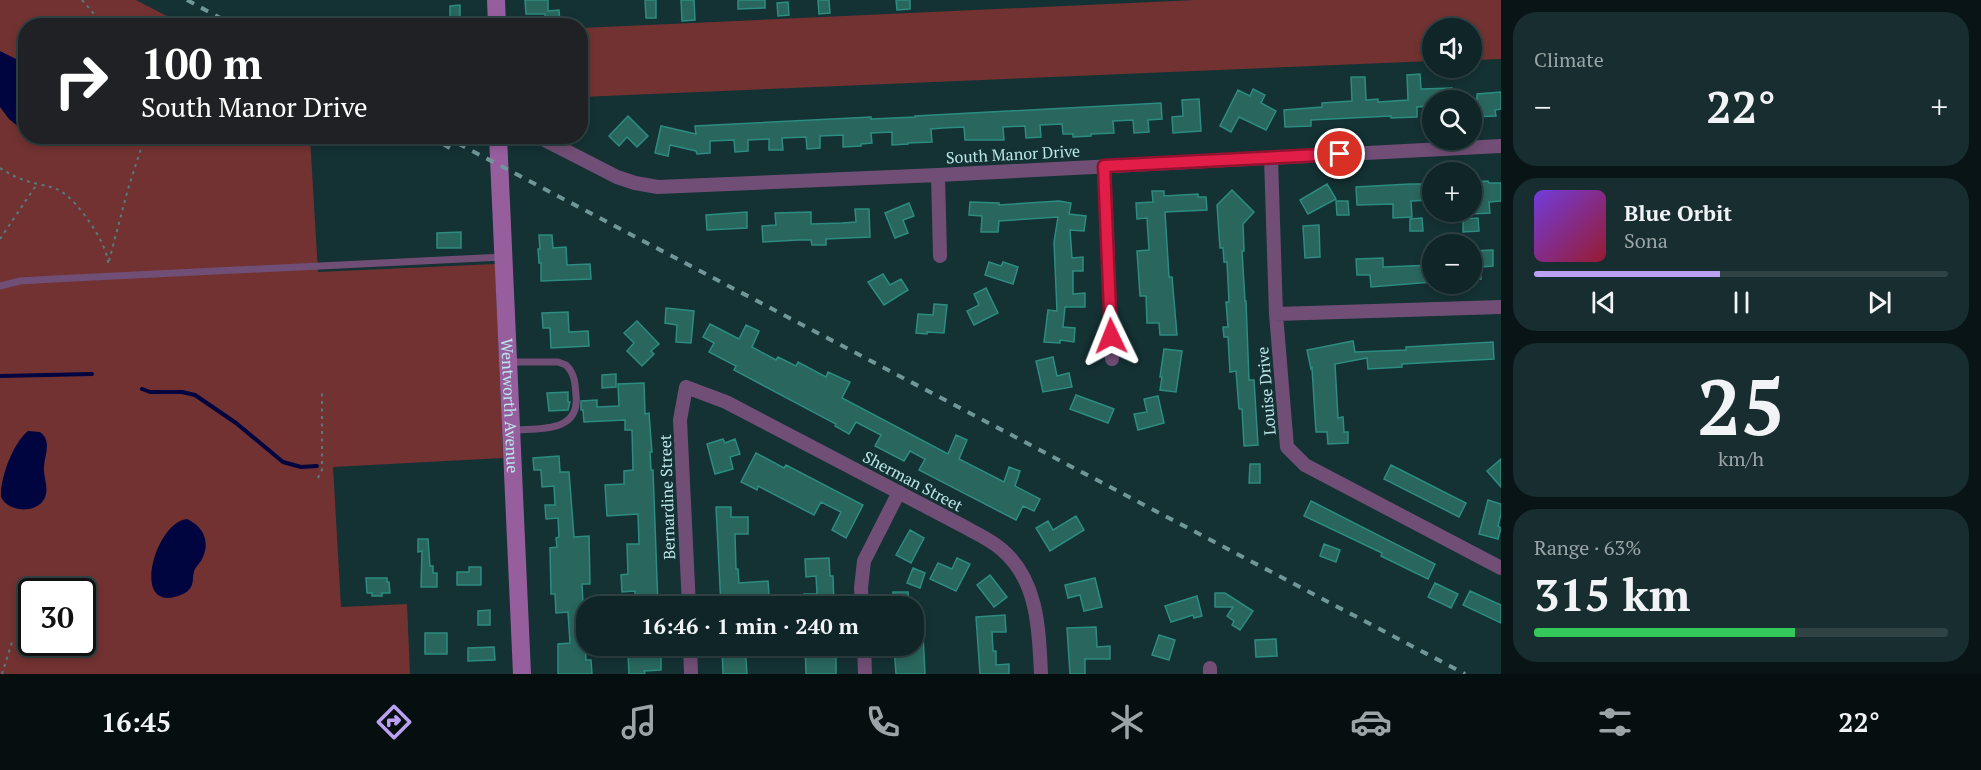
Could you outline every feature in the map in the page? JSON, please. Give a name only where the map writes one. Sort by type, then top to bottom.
[{"type":"street","points":[[496,0],[497,18]]},
{"type":"street","name":"Wentworth Avenue","points":[[498,144],[522,674]]},
{"type":"street","name":"South Manor Drive","points":[[552,144],[616,177],[658,187],[1501,146]]},
{"type":"street","name":"Louise Drive","points":[[1271,158],[1276,314],[1287,447],[1305,465],[1501,568]]},
{"type":"street","points":[[1104,166],[1112,358]]},
{"type":"street","points":[[938,175],[940,256]]},
{"type":"street","points":[[1276,314],[1501,307]]},
{"type":"street","name":"Sherman Street","points":[[686,387],[726,402],[899,492],[1000,548],[1020,568],[1038,623],[1041,674]]},
{"type":"street","name":"Bernardine Street","points":[[686,387],[680,420],[688,596]]},
{"type":"street","points":[[861,596],[864,561],[899,492]]},
{"type":"street","points":[[691,656],[692,674]]},
{"type":"street","points":[[864,656],[865,674]]},
{"type":"lane","points":[[0,286],[20,281],[503,256]]},
{"type":"lane","points":[[508,362],[558,362],[566,365],[574,377],[577,402],[576,411],[568,422],[511,430]]},
{"type":"path","points":[[82,0],[98,18]]},
{"type":"path","points":[[107,277],[128,189],[143,144]]},
{"type":"path","points":[[0,168],[20,180],[62,192],[72,199],[93,228],[109,261]]},
{"type":"path","points":[[0,239],[37,184]]},
{"type":"path","points":[[318,478],[322,470],[322,392]]},
{"type":"path","points":[[2,674],[12,642]]},
{"type":"shaded area","points":[[0,0],[136,0],[171,18],[18,18],[18,144],[310,144],[318,272],[495,264],[503,458],[333,467],[341,607],[407,604],[410,674],[0,674]]},
{"type":"shaded area","points":[[1195,0],[1501,0],[1501,59],[1482,60],[1482,18],[1422,18],[1422,61],[588,97],[588,28]]},
{"type":"shaded area","points":[[0,51],[18,60],[18,126],[0,107]]},
{"type":"shaded area","points":[[28,431],[40,432],[46,439],[44,470],[46,494],[38,505],[18,509],[5,503],[1,497],[1,489],[13,452]]},
{"type":"shaded area","points":[[187,519],[193,522],[204,535],[205,551],[195,569],[189,590],[178,596],[162,597],[155,591],[152,582],[155,556],[168,531],[177,523]]},
{"type":"building","points":[[525,0],[548,0],[548,11],[559,10],[560,18],[545,18],[545,14],[526,14]]},
{"type":"building","points":[[645,0],[656,0],[656,18],[646,18]]},
{"type":"building","points":[[681,0],[694,0],[695,20],[682,21]]},
{"type":"building","points":[[738,0],[765,0],[765,8],[738,9]]},
{"type":"building","points":[[818,0],[829,0],[830,13],[819,14]]},
{"type":"building","points":[[896,0],[910,0],[910,9],[897,10]]},
{"type":"building","points":[[788,2],[789,15],[778,16],[777,3]]},
{"type":"building","points":[[460,5],[460,17],[450,17],[450,6]]},
{"type":"building","points":[[1420,74],[1421,89],[1452,88],[1452,90],[1422,90],[1422,107],[1417,107],[1417,117],[1311,120],[1311,126],[1285,127],[1284,110],[1322,107],[1322,103],[1352,101],[1351,77],[1365,77],[1366,100],[1378,99],[1378,102],[1408,100],[1407,75]]},
{"type":"building","points":[[1253,89],[1265,95],[1261,103],[1276,111],[1266,130],[1239,117],[1231,132],[1220,126],[1238,90],[1250,96]]},
{"type":"building","points":[[1501,92],[1501,109],[1495,110],[1496,116],[1482,117],[1482,94]]},
{"type":"building","points":[[1199,99],[1201,131],[1173,133],[1172,117],[1183,116],[1182,100]]},
{"type":"building","points":[[1161,103],[1162,119],[1148,120],[1149,132],[1134,133],[1133,120],[1113,121],[1114,133],[1091,134],[1091,136],[1073,137],[1073,134],[1063,134],[1062,124],[1040,125],[1041,137],[1026,138],[1025,126],[1003,127],[1004,140],[965,140],[964,127],[931,129],[932,142],[892,145],[892,132],[871,133],[872,143],[861,144],[861,146],[843,147],[843,135],[820,136],[820,148],[807,149],[806,137],[782,138],[783,150],[769,150],[769,139],[748,140],[748,151],[735,152],[734,140],[710,141],[710,153],[697,154],[696,151],[670,145],[668,156],[655,153],[661,126],[696,134],[695,126],[915,117]]},
{"type":"building","points":[[628,116],[648,136],[637,147],[627,137],[619,146],[609,136]]},
{"type":"building","points":[[1482,181],[1501,183],[1501,201],[1489,202],[1490,213],[1482,213]]},
{"type":"building","points":[[1327,184],[1336,199],[1308,214],[1300,200]]},
{"type":"building","points":[[1422,184],[1422,200],[1411,201],[1412,217],[1393,218],[1393,204],[1357,205],[1356,187]]},
{"type":"building","points":[[1232,190],[1254,212],[1243,224],[1244,251],[1242,251],[1249,380],[1254,380],[1258,445],[1244,446],[1242,409],[1239,409],[1236,371],[1230,372],[1228,337],[1224,337],[1223,327],[1228,327],[1226,302],[1229,302],[1227,262],[1224,262],[1223,248],[1220,248],[1217,205]]},
{"type":"building","points":[[1152,191],[1164,191],[1164,196],[1198,194],[1198,197],[1206,197],[1207,210],[1165,212],[1169,277],[1172,277],[1177,335],[1160,335],[1159,323],[1147,323],[1146,296],[1140,296],[1137,251],[1149,250],[1147,218],[1137,219],[1136,203],[1153,202]]},
{"type":"building","points":[[1059,201],[1071,203],[1069,214],[1086,216],[1084,231],[1070,230],[1072,258],[1083,257],[1083,271],[1073,271],[1073,294],[1085,293],[1085,307],[1065,307],[1063,327],[1075,328],[1074,342],[1060,340],[1060,343],[1044,342],[1048,310],[1057,311],[1054,242],[1058,217],[999,221],[998,232],[981,232],[982,216],[969,215],[970,202],[999,203],[999,205]]},
{"type":"building","points":[[1336,201],[1348,201],[1349,215],[1337,215]]},
{"type":"building","points":[[909,203],[914,216],[903,220],[908,233],[895,238],[885,213]]},
{"type":"building","points":[[855,209],[869,209],[870,237],[826,239],[826,245],[812,245],[811,240],[763,242],[762,226],[776,225],[775,213],[811,212],[811,224],[842,223],[856,222]]},
{"type":"building","points":[[747,212],[747,228],[707,230],[706,215]]},
{"type":"building","points":[[1422,218],[1423,231],[1410,231],[1410,219]]},
{"type":"building","points":[[1463,222],[1478,222],[1479,231],[1463,232]]},
{"type":"building","points":[[1319,225],[1320,257],[1305,258],[1303,226]]},
{"type":"building","points":[[461,232],[461,248],[437,248],[437,233]]},
{"type":"building","points":[[539,235],[552,235],[553,248],[566,247],[567,265],[590,264],[591,279],[541,281]]},
{"type":"building","points":[[1493,250],[1493,266],[1482,267],[1482,251]]},
{"type":"building","points":[[1383,258],[1383,267],[1422,265],[1422,283],[1371,287],[1370,275],[1357,275],[1356,259]]},
{"type":"building","points":[[989,262],[1001,266],[1003,262],[1018,267],[1013,284],[985,275]]},
{"type":"building","points":[[883,274],[890,285],[901,279],[908,290],[884,305],[868,282]]},
{"type":"building","points":[[986,288],[998,313],[974,325],[967,311],[979,305],[974,294]]},
{"type":"building","points":[[934,304],[947,305],[944,333],[916,333],[918,314],[933,315]]},
{"type":"building","points":[[666,308],[694,311],[691,343],[676,342],[677,325],[665,323]]},
{"type":"building","points":[[568,312],[569,332],[588,331],[589,346],[551,348],[550,328],[543,328],[542,313]]},
{"type":"building","points":[[637,321],[659,344],[651,351],[654,354],[642,366],[627,351],[634,343],[624,333]]},
{"type":"building","points":[[710,324],[739,339],[746,325],[759,331],[752,347],[776,360],[778,357],[796,366],[798,362],[826,377],[828,372],[850,382],[842,398],[948,454],[956,435],[967,440],[959,459],[1004,482],[1009,467],[1020,471],[1015,486],[1040,499],[1034,511],[1023,506],[1016,520],[919,470],[925,459],[910,451],[904,461],[875,446],[881,435],[856,422],[849,434],[835,426],[836,424],[734,370],[736,366],[709,352],[714,343],[703,337]]},
{"type":"building","points":[[1353,341],[1355,352],[1493,342],[1494,359],[1402,364],[1402,367],[1368,369],[1367,358],[1335,364],[1338,418],[1343,417],[1344,432],[1348,432],[1348,443],[1328,444],[1327,432],[1316,432],[1312,368],[1307,350]]},
{"type":"building","points":[[1164,349],[1182,351],[1176,392],[1160,390]]},
{"type":"building","points":[[1053,357],[1057,376],[1069,373],[1072,387],[1043,392],[1036,361]]},
{"type":"building","points":[[616,374],[616,387],[602,388],[602,375]]},
{"type":"building","points":[[644,383],[645,414],[649,413],[652,452],[650,452],[651,470],[653,470],[658,596],[635,596],[635,591],[622,592],[621,575],[628,574],[627,544],[639,544],[638,514],[607,516],[605,485],[624,484],[624,471],[633,470],[632,430],[625,430],[625,420],[584,422],[583,410],[581,410],[581,401],[597,400],[597,407],[619,406],[618,384]]},
{"type":"building","points":[[568,392],[568,402],[570,402],[568,410],[549,411],[547,393]]},
{"type":"building","points":[[1076,395],[1114,409],[1108,423],[1070,409]]},
{"type":"building","points":[[1158,396],[1164,423],[1138,430],[1134,414],[1147,412],[1144,399]]},
{"type":"building","points":[[723,439],[725,443],[735,439],[740,454],[730,457],[733,469],[715,474],[707,444]]},
{"type":"building","points":[[756,453],[784,468],[786,465],[863,505],[846,538],[832,530],[841,512],[821,502],[814,515],[758,486],[757,490],[741,482]]},
{"type":"building","points":[[559,456],[560,472],[569,472],[574,537],[589,536],[590,584],[582,584],[583,596],[576,596],[576,656],[586,656],[586,660],[591,660],[592,674],[558,674],[558,644],[570,643],[568,612],[556,613],[555,594],[551,594],[550,548],[557,547],[558,518],[546,519],[545,505],[555,505],[554,486],[542,487],[541,470],[534,470],[533,458]]},
{"type":"building","points":[[1501,459],[1501,487],[1487,471]]},
{"type":"building","points":[[1250,464],[1260,464],[1260,483],[1249,483]]},
{"type":"building","points":[[1391,465],[1466,503],[1459,517],[1384,479]]},
{"type":"building","points":[[1488,500],[1501,504],[1498,526],[1501,528],[1498,539],[1479,534]]},
{"type":"building","points":[[1311,501],[1435,564],[1428,579],[1381,556],[1382,553],[1304,516]]},
{"type":"building","points":[[716,507],[731,507],[731,517],[748,517],[748,534],[735,534],[736,569],[738,569],[739,583],[768,581],[769,595],[720,596]]},
{"type":"building","points":[[1076,516],[1084,530],[1050,551],[1036,528],[1048,521],[1053,530]]},
{"type":"building","points":[[910,530],[924,538],[911,563],[896,555]]},
{"type":"building","points":[[418,539],[428,539],[430,566],[433,566],[433,573],[437,573],[437,587],[421,587],[422,551],[418,552]]},
{"type":"building","points":[[1324,544],[1340,550],[1336,562],[1320,556]]},
{"type":"building","points":[[829,558],[834,596],[804,596],[804,594],[817,594],[816,576],[806,577],[805,559]]},
{"type":"building","points":[[957,558],[970,564],[956,591],[930,579],[938,563],[952,569]]},
{"type":"building","points":[[469,567],[481,567],[481,585],[457,585],[457,572],[469,572]]},
{"type":"building","points":[[913,568],[925,573],[920,588],[907,583]]},
{"type":"building","points":[[990,575],[1007,597],[994,607],[977,585]]},
{"type":"building","points":[[366,578],[387,578],[390,593],[372,596],[372,593],[367,593]]},
{"type":"building","points":[[1095,578],[1102,607],[1084,611],[1080,595],[1068,598],[1065,585]]},
{"type":"building","points":[[1435,583],[1458,594],[1451,608],[1428,597]]},
{"type":"building","points":[[1470,591],[1501,605],[1501,623],[1463,605]]},
{"type":"building","points":[[893,592],[908,592],[908,596],[893,596]]},
{"type":"building","points":[[1215,593],[1225,593],[1253,611],[1240,630],[1232,625],[1234,621],[1227,616],[1233,607],[1215,607]]},
{"type":"building","points":[[1197,596],[1202,616],[1194,618],[1193,615],[1171,622],[1165,606]]},
{"type":"building","points":[[490,610],[490,625],[478,625],[478,611]]},
{"type":"building","points":[[1005,615],[1006,632],[992,632],[993,651],[996,651],[996,665],[1009,664],[1009,674],[980,674],[976,617]]},
{"type":"building","points":[[1096,627],[1097,647],[1110,646],[1110,659],[1085,659],[1085,674],[1070,674],[1067,628]]},
{"type":"building","points":[[425,633],[447,633],[447,654],[425,654]]},
{"type":"building","points":[[1159,635],[1175,640],[1169,660],[1152,655]]},
{"type":"building","points":[[1276,639],[1277,656],[1256,657],[1255,640]]},
{"type":"building","points":[[494,647],[495,660],[468,661],[468,648]]},
{"type":"building","points":[[924,654],[925,674],[896,674],[895,656],[924,656]]},
{"type":"building","points":[[628,656],[661,657],[661,670],[644,671],[645,674],[629,674]]},
{"type":"building","points":[[722,656],[746,656],[747,674],[723,674]]},
{"type":"building","points":[[805,656],[836,656],[836,674],[806,674]]},
{"type":"waterway","points":[[0,376],[92,374]]},
{"type":"waterway","points":[[142,389],[150,392],[182,392],[195,395],[236,423],[283,462],[301,467],[317,466]]},
{"type":"railway","points":[[187,0],[220,18]]},
{"type":"railway","points":[[443,144],[450,148]]},
{"type":"railway","points":[[459,144],[1465,674]]},
{"type":"route","points":[[1111,336],[1104,166],[1340,154]]}]
